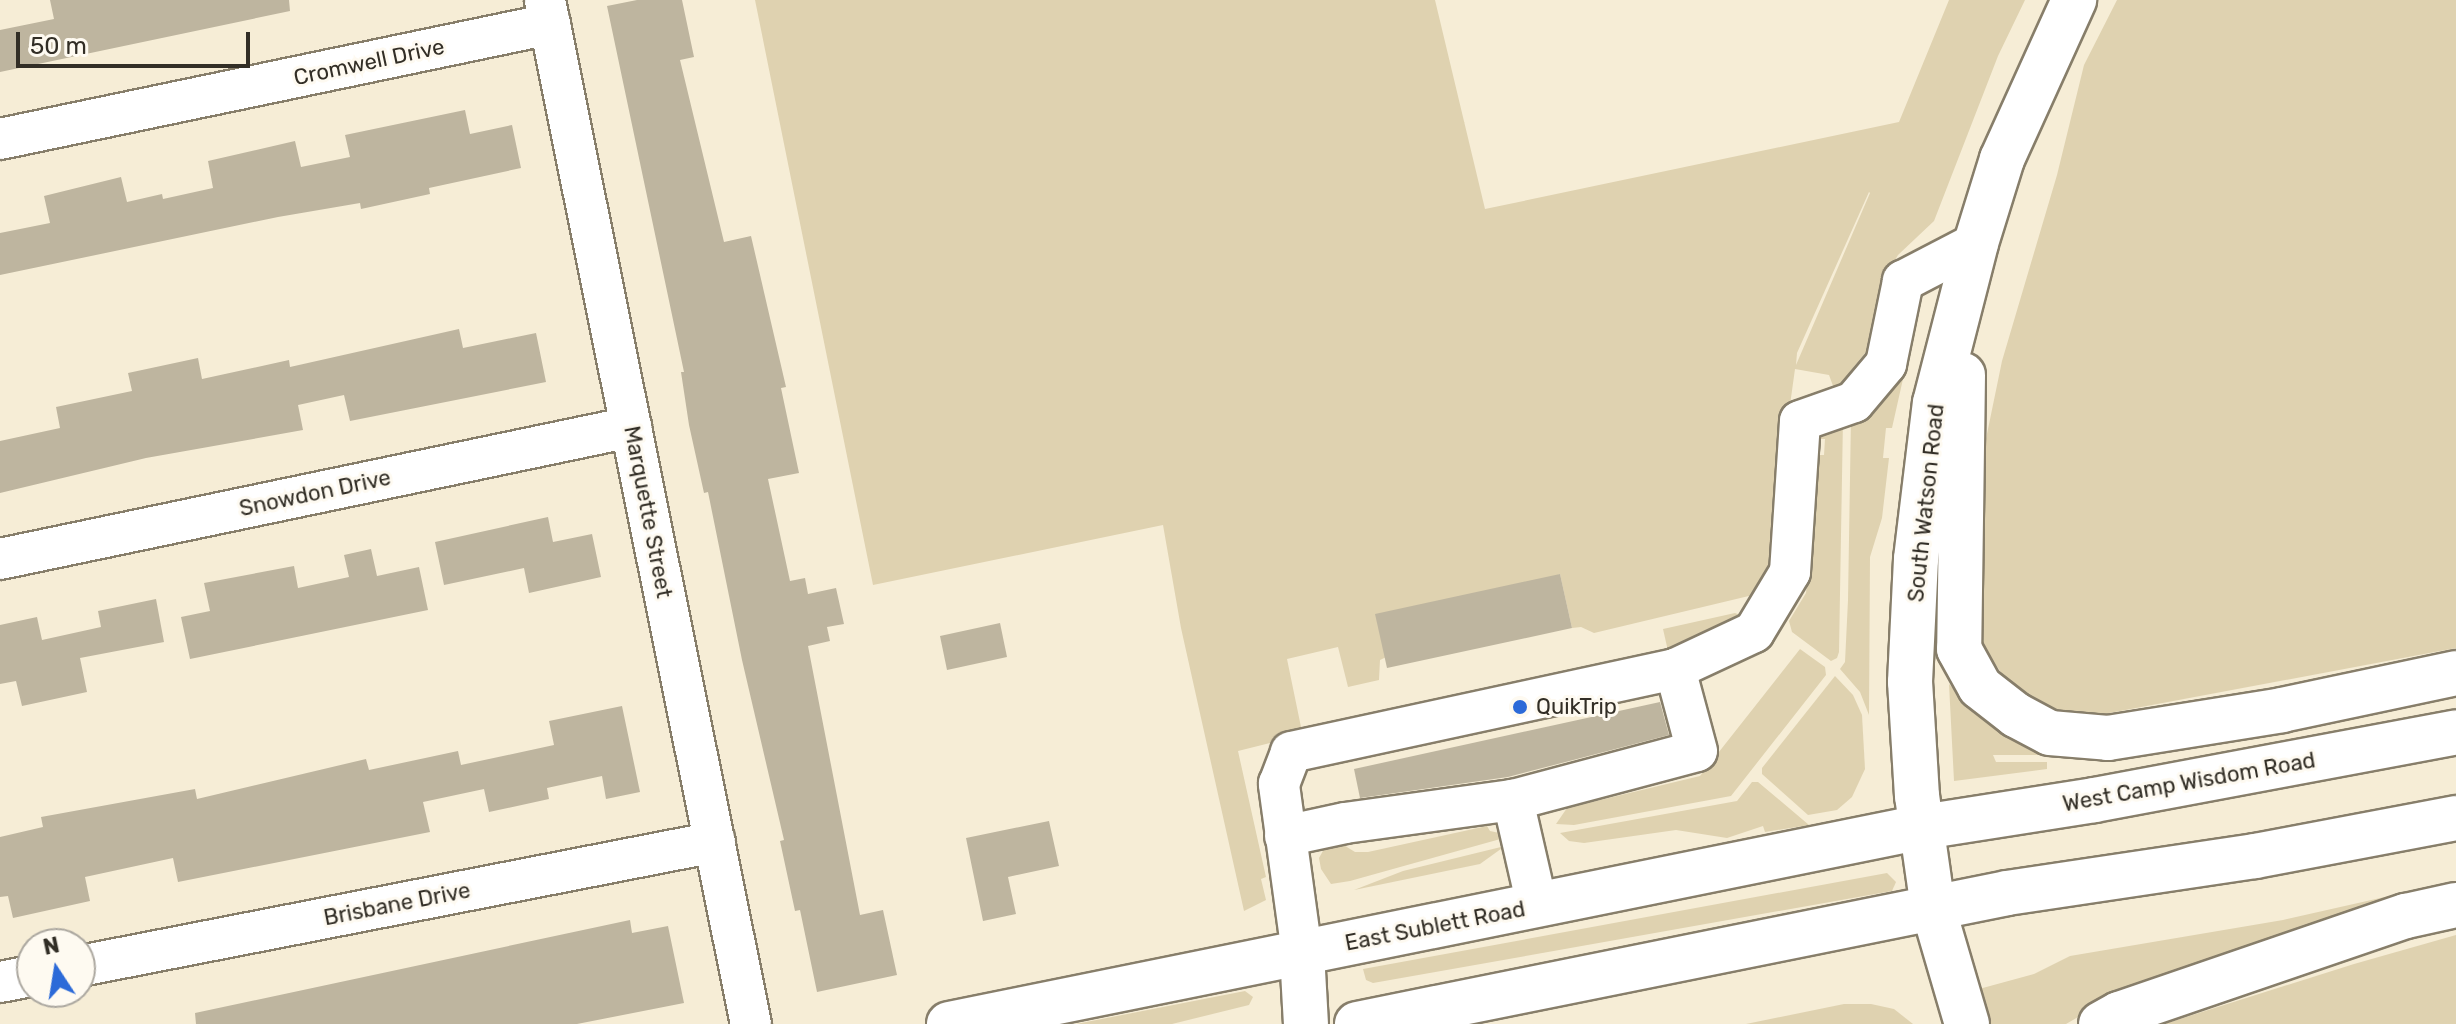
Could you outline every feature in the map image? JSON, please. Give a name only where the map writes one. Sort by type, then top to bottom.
[{"type":"main road","name":"South Watson Road","points":[[1967,1024],[1933,908],[1922,827],[1910,682],[1916,559],[1935,403],[1965,297],[1976,243],[2002,159],[2074,0]]},
{"type":"main road","points":[[1965,297],[1959,649],[1980,687],[2016,715],[2050,733],[2108,738],[2282,710],[2456,673]]},
{"type":"main road","name":"West Camp Wisdom Road","points":[[1922,827],[2094,800],[2456,732]]},
{"type":"main road","points":[[1357,1024],[2007,893],[2255,856],[2456,818]]},
{"type":"main road","name":"East Sublett Road","points":[[949,1024],[1922,827]]},
{"type":"main road","points":[[2101,1024],[2119,1014],[2406,916],[2456,905]]},
{"type":"main road","points":[[1302,953],[1306,1024]]},
{"type":"street","name":"Cromwell Drive","points":[[0,139],[547,12]]},
{"type":"street","name":"Marquette Street","points":[[547,12],[751,1024]]},
{"type":"street","points":[[1302,953],[1279,784],[1291,752],[1675,669],[1754,632],[1790,572],[1800,421],[1854,402],[1886,364],[1903,281],[1976,243]]},
{"type":"street","name":"Snowdon Drive","points":[[0,559],[631,427]]},
{"type":"street","points":[[1285,836],[1345,823],[1513,800],[1697,751],[1675,669]]},
{"type":"street","points":[[1513,800],[1537,905]]},
{"type":"street","name":"Brisbane Drive","points":[[96,963],[715,842]]},
{"type":"shaded area","points":[[755,0],[1435,0],[1485,209],[1899,122],[1949,0],[2025,0],[1998,56],[1934,221],[1898,255],[1888,272],[1870,347],[1851,370],[1842,398],[1836,394],[1829,375],[1795,369],[1771,542],[1772,569],[1753,595],[1594,633],[1581,627],[1572,628],[1560,574],[1380,660],[1379,680],[1348,687],[1338,647],[1287,659],[1301,727],[1294,737],[1238,751],[1266,877],[1261,879],[1266,900],[1244,911],[1181,628],[1163,525],[873,585]],"holes":[[[1870,193],[1796,365],[1797,353]]]},
{"type":"shaded area","points":[[2117,0],[2456,0],[2456,648],[2088,717],[2041,705],[2012,688],[1982,645],[1969,602],[1973,502],[2002,361],[2057,175],[2084,65]]},
{"type":"shaded area","points":[[1919,292],[1920,303],[1892,428],[1886,428],[1883,458],[1889,458],[1882,518],[1870,557],[1869,715],[1860,692],[1840,669],[1845,662],[1848,600],[1851,417]]},
{"type":"shaded area","points":[[1843,419],[1839,652],[1837,658],[1831,661],[1792,632],[1789,621],[1806,593],[1818,455],[1824,455],[1825,439],[1820,439],[1821,434]]},
{"type":"shaded area","points":[[1735,613],[1740,615],[1720,640],[1668,651],[1663,629]]},
{"type":"shaded area","points":[[1800,649],[1825,667],[1826,675],[1731,796],[1574,825],[1556,824],[1567,808],[1700,776]]},
{"type":"shaded area","points":[[1835,676],[1853,695],[1862,715],[1865,769],[1852,797],[1837,810],[1808,815],[1762,774],[1762,768]]},
{"type":"shaded area","points":[[1949,684],[1982,718],[2053,755],[1993,755],[1996,762],[2047,762],[2047,769],[1954,781]]},
{"type":"shaded area","points":[[1752,782],[1758,782],[1809,825],[1765,832],[1763,826],[1727,838],[1676,830],[1584,843],[1569,841],[1560,833],[1737,801]]},
{"type":"shaded area","points":[[1487,826],[1490,831],[1504,834],[1504,838],[1350,881],[1331,884],[1321,869],[1319,858],[1324,849],[1334,845],[1342,844],[1355,852],[1368,852]]},
{"type":"shaded area","points":[[1505,846],[1480,864],[1354,890],[1403,871]]},
{"type":"shaded area","points":[[1887,873],[1896,882],[1892,891],[1373,983],[1366,980],[1363,969]]},
{"type":"shaded area","points":[[2398,894],[2400,901],[2113,997],[2066,1024],[1990,1024],[1979,989],[2034,974],[2070,956],[2283,920]]},
{"type":"shaded area","points":[[2456,935],[2456,1024],[2164,1024],[2354,964]]},
{"type":"shaded area","points":[[1245,991],[1253,997],[1249,1005],[1172,1024],[1076,1024]]},
{"type":"shaded area","points":[[1844,1004],[1871,1004],[1894,1009],[1913,1024],[1746,1024]]},
{"type":"building","points":[[50,0],[289,0],[290,11],[0,72],[0,30],[54,19]]},
{"type":"building","points":[[637,0],[682,0],[694,57],[680,60],[724,242],[751,236],[786,387],[781,388],[799,473],[768,479],[790,581],[805,578],[808,594],[836,588],[844,624],[827,627],[830,641],[808,646],[860,915],[883,910],[897,975],[817,992],[800,910],[795,911],[780,841],[784,840],[742,660],[708,492],[704,493],[689,425],[681,372],[684,372],[607,6]]},
{"type":"building","points":[[465,110],[470,134],[512,125],[521,168],[429,188],[430,194],[361,209],[360,203],[278,217],[0,275],[0,233],[50,223],[44,196],[121,177],[127,202],[162,194],[163,199],[213,188],[208,161],[295,141],[301,167],[350,157],[345,135]]},
{"type":"building","points":[[459,329],[463,348],[536,333],[546,382],[350,421],[344,395],[298,405],[303,430],[146,458],[0,493],[0,441],[60,428],[56,407],[132,391],[128,373],[198,358],[202,379],[289,360],[290,367]]},
{"type":"building","points":[[548,517],[553,542],[592,534],[601,577],[529,593],[524,568],[444,585],[435,542]]},
{"type":"building","points":[[371,549],[377,576],[419,567],[428,610],[190,659],[181,617],[210,611],[204,583],[294,566],[298,588],[349,577],[344,555]]},
{"type":"building","points":[[1560,574],[1572,628],[1387,668],[1375,614]]},
{"type":"building","points":[[156,599],[164,642],[80,658],[87,692],[22,706],[16,681],[0,684],[0,625],[37,617],[42,640],[101,627],[98,611]]},
{"type":"building","points":[[1000,623],[1007,657],[947,670],[940,636]]},
{"type":"building","points":[[1660,702],[1669,735],[1508,777],[1360,798],[1354,769]]},
{"type":"building","points":[[622,706],[640,792],[606,799],[602,776],[547,788],[549,799],[489,812],[484,789],[423,802],[430,832],[178,882],[173,858],[85,877],[90,901],[13,918],[8,896],[0,897],[0,837],[43,827],[41,817],[195,789],[197,799],[366,759],[369,770],[458,751],[461,765],[554,745],[549,721]]},
{"type":"building","points":[[1049,821],[1059,866],[1008,877],[1016,914],[983,921],[966,838]]},
{"type":"building","points":[[630,920],[632,933],[668,926],[684,1003],[577,1024],[196,1024],[195,1013]]},
{"type":"place","name":"QuikTrip","points":[[1520,707]]}]
